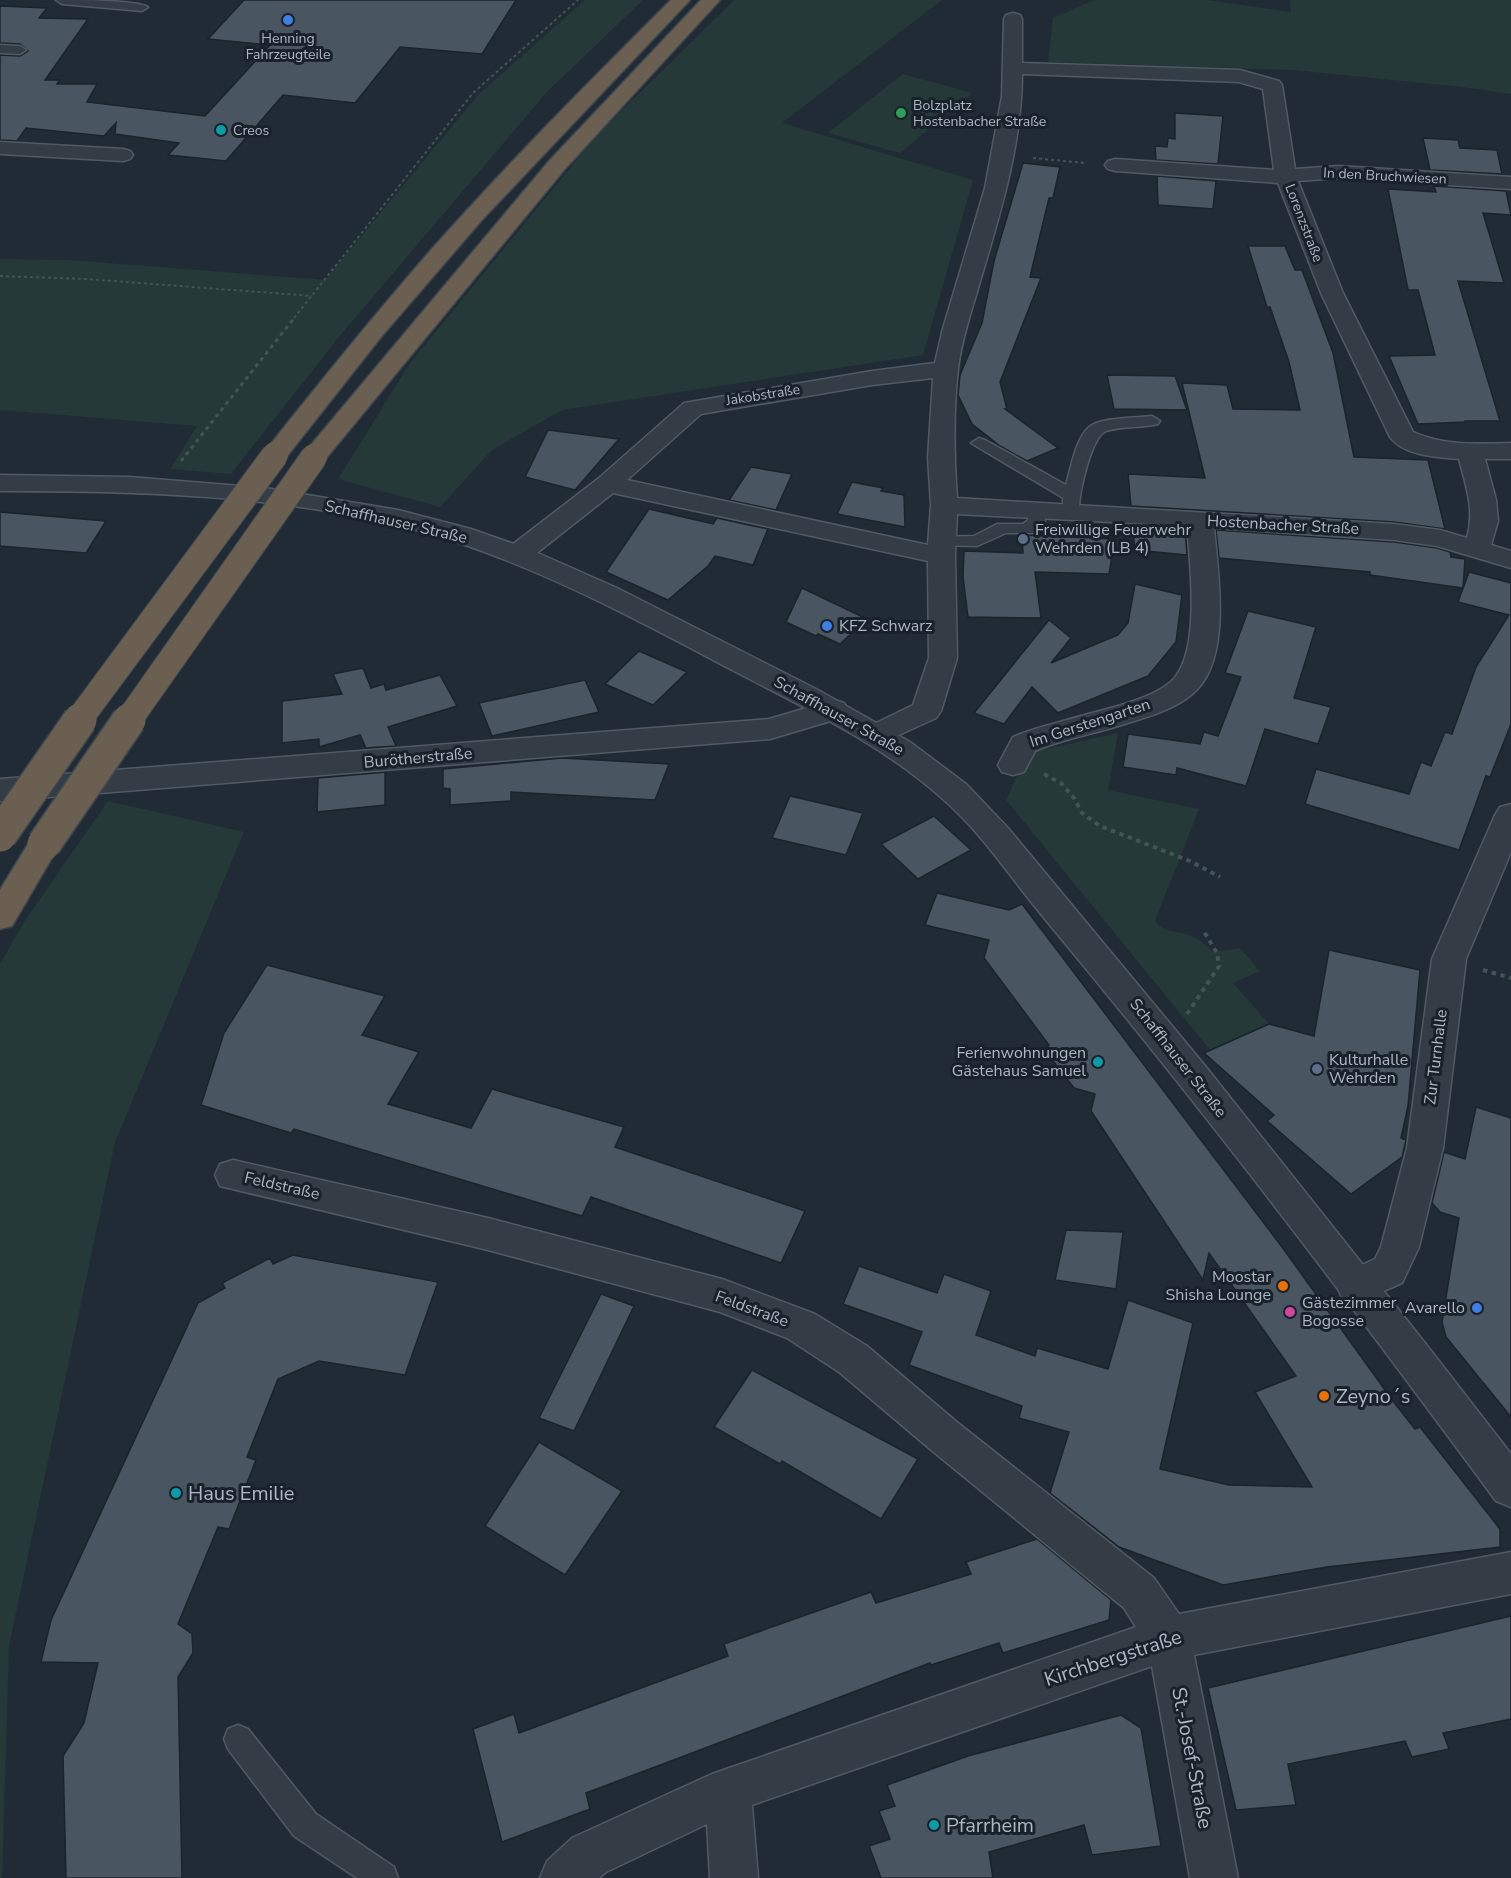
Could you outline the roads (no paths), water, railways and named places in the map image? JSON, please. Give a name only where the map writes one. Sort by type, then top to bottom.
[{"type":"highway","points":[[0,835],[91,703],[275,454],[406,292],[565,117],[681,0]]},
{"type":"highway","points":[[0,917],[44,844],[159,675],[314,457],[440,301],[519,208],[594,124],[711,0]]},
{"type":"street","points":[[876,735],[926,711],[943,658],[941,548],[944,505],[940,458],[946,369],[954,332],[996,189],[1012,96],[1013,19]]},
{"type":"street","name":"Lorenzstraße","points":[[1011,68],[1221,75],[1259,80],[1272,86],[1286,177],[1332,293],[1403,437],[1428,448],[1470,452],[1511,451]]},
{"type":"street","points":[[0,148],[123,154]]},
{"type":"street","name":"In den Bruchwiesen","points":[[1115,165],[1286,177],[1310,172],[1329,172],[1511,183]]},
{"type":"street","name":"Jakobstraße","points":[[518,554],[609,484],[693,408],[872,378],[946,369]]},
{"type":"street","points":[[1470,452],[1483,500],[1485,521],[1477,548]]},
{"type":"street","name":"Schaffhauser Straße","points":[[0,483],[161,488],[299,500],[425,526],[518,554],[625,602],[834,710],[907,754],[980,816],[1158,1030],[1511,1487]]},
{"type":"street","points":[[609,484],[941,548]]},
{"type":"street","name":"Hostenbacher Straße","points":[[944,505],[1036,512],[1071,505],[1200,520],[1394,532],[1440,538],[1511,560]]},
{"type":"street","name":"Im Gerstengarten","points":[[1013,765],[1023,744],[1041,736],[1088,725],[1154,703],[1186,683],[1201,652],[1207,617],[1200,520]]},
{"type":"street","name":"Burötherstraße","points":[[0,790],[770,729],[834,710]]},
{"type":"street","name":"Zur Turnhalle","points":[[1356,1286],[1389,1271],[1400,1247],[1425,1148],[1449,959],[1511,814]]},
{"type":"street","name":"Feldstraße","points":[[233,1175],[488,1234],[711,1293],[752,1306],[801,1326],[853,1359],[1139,1593],[1169,1638]]},
{"type":"street","name":"Kirchbergstraße","points":[[564,1878],[589,1855],[728,1790],[1169,1638],[1511,1573]]},
{"type":"street","name":"St.-Josef-Straße","points":[[1169,1638],[1214,1878]]},
{"type":"street","points":[[728,1790],[734,1878]]},
{"type":"lane","points":[[62,0],[141,7]]},
{"type":"lane","points":[[0,49],[20,50]]},
{"type":"lane","points":[[980,443],[1071,505],[1086,446],[1094,431],[1105,426],[1152,421]]},
{"type":"lane","points":[[941,548],[977,542],[1003,528],[1027,529],[1037,522],[1036,512]]},
{"type":"lane","points":[[238,1740],[305,1825],[383,1878]]},
{"type":"place","name":"Henning Fahrzeugteile","points":[[288,20]]},
{"type":"place","name":"Bolzplatz Hostenbacher Straße","points":[[901,113]]},
{"type":"place","name":"Creos","points":[[221,130]]},
{"type":"place","name":"Freiwillige Feuerwehr Wehrden (LB 4)","points":[[1023,539]]},
{"type":"place","name":"KFZ Schwarz","points":[[827,626]]},
{"type":"place","name":"Ferienwohnungen Gästehaus Samuel","points":[[1098,1062]]},
{"type":"place","name":"Kulturhalle Wehrden","points":[[1317,1069]]},
{"type":"place","name":"Moostar Shisha Lounge","points":[[1283,1286]]},
{"type":"place","name":"Avarello","points":[[1477,1308]]},
{"type":"place","name":"Gästezimmer Bogosse","points":[[1290,1312]]},
{"type":"place","name":"Zeyno´s","points":[[1324,1396]]},
{"type":"place","name":"Haus Emilie","points":[[176,1493]]},
{"type":"place","name":"Pfarrheim","points":[[934,1825]]}]
